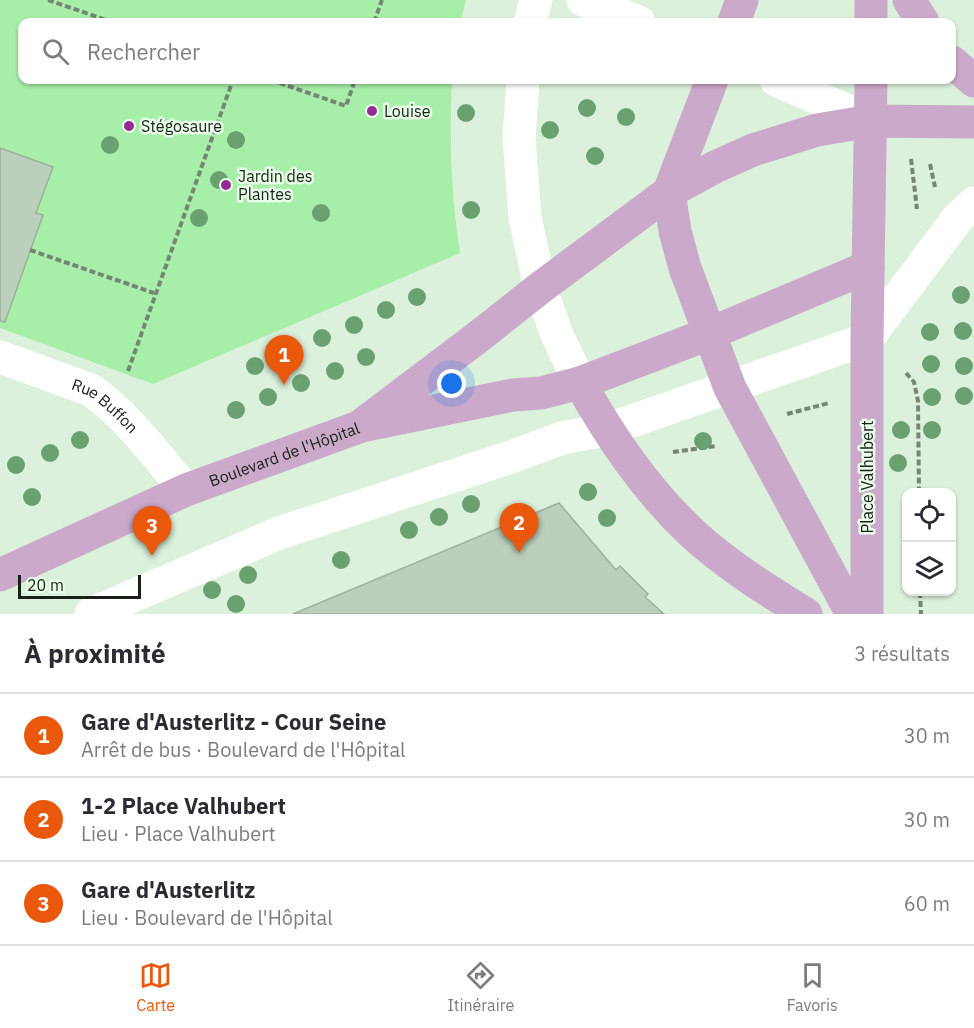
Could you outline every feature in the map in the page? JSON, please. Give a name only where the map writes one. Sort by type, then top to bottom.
[{"type":"main road","points":[[735,18],[742,0]]},
{"type":"main road","points":[[871,0],[871,18]]},
{"type":"main road","points":[[909,0],[920,18]]},
{"type":"main road","points":[[956,66],[974,81]]},
{"type":"main road","points":[[710,84],[669,192],[684,268],[711,333],[730,388],[852,614]]},
{"type":"main road","name":"Place Valhubert","points":[[867,614],[867,339],[871,84]]},
{"type":"main road","points":[[540,288],[669,192],[753,150],[817,130],[871,121],[974,122]]},
{"type":"main road","points":[[359,427],[513,395],[541,393],[580,383],[711,333],[868,267]]},
{"type":"main road","name":"Boulevard de l'Hôpital","points":[[0,575],[186,490],[359,427],[540,288]]},
{"type":"main road","points":[[580,383],[606,430],[640,476],[693,534],[747,577],[806,614]]},
{"type":"street","points":[[531,18],[536,0]]},
{"type":"street","points":[[583,0],[629,18]]},
{"type":"street","points":[[523,84],[519,129],[525,217],[540,288],[558,337],[580,383]]},
{"type":"street","points":[[785,84],[871,121]]},
{"type":"street","points":[[91,614],[279,533],[562,438],[606,430],[867,339],[958,218],[974,203]]},
{"type":"street","name":"Rue Buffon","points":[[0,357],[91,390],[103,399],[142,440],[186,490]]},
{"type":"path","points":[[48,0],[100,18]]},
{"type":"path","points":[[375,18],[382,0]]},
{"type":"path","points":[[126,374],[232,84]]},
{"type":"path","points":[[283,84],[346,106],[354,84]]},
{"type":"path","points":[[930,164],[937,193]]},
{"type":"path","points":[[912,166],[918,214]]},
{"type":"path","points":[[30,250],[154,293]]},
{"type":"path","points":[[900,366],[914,382],[918,400],[919,488]]},
{"type":"path","points":[[777,416],[836,402]]},
{"type":"path","points":[[673,452],[716,446]]},
{"type":"path","points":[[920,596],[921,614]]},
{"type":"green space","name":"Jardin des Plantes","points":[[0,0],[466,0],[462,18],[18,18],[18,84],[452,84],[451,166],[460,253],[153,384],[0,328]]},
{"type":"building","points":[[0,148],[53,167],[36,213],[43,215],[5,322],[0,321]]},
{"type":"building","points":[[559,503],[616,570],[620,566],[648,594],[645,597],[664,614],[293,614]]},
{"type":"place","name":"Louise","points":[[372,111]]},
{"type":"place","name":"Stégosaure","points":[[129,126]]},
{"type":"place","name":"Jardin des Plantes","points":[[226,185]]},
{"type":"place","name":"Gare d'Austerlitz - Cour Seine","points":[[284,385]]},
{"type":"place","name":"1-2 Place Valhubert","points":[[519,553]]},
{"type":"place","name":"Gare d'Austerlitz","points":[[152,556]]}]
